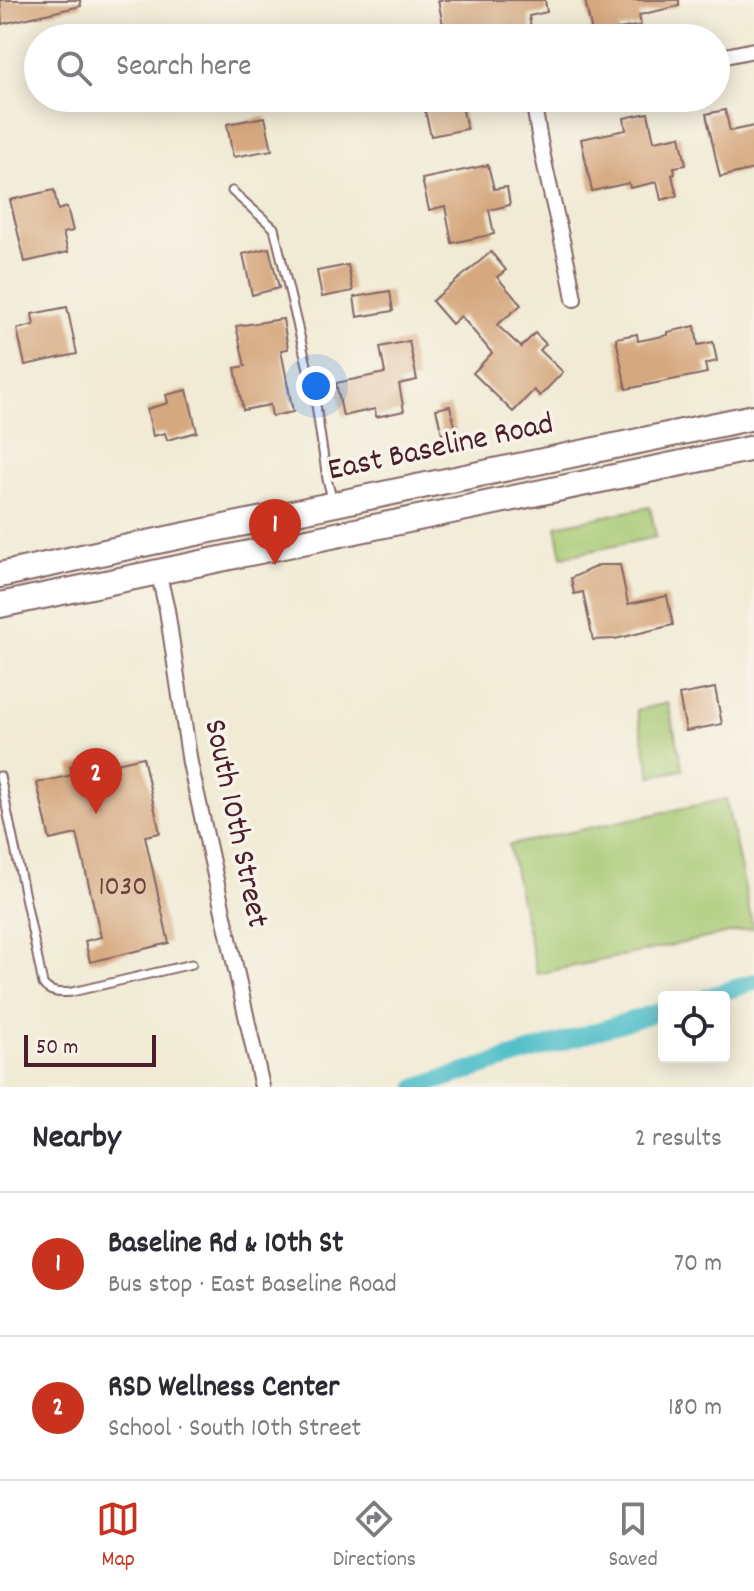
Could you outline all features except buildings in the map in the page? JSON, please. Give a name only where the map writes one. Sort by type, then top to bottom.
[{"type":"main road","name":"East Baseline Road","points":[[0,575],[754,417]]},
{"type":"main road","name":"East Baseline Road","points":[[0,605],[754,448]]},
{"type":"main road","points":[[525,464],[532,494]]},
{"type":"main road","points":[[153,542],[158,571]]},
{"type":"street","points":[[730,55],[754,50]]},
{"type":"street","points":[[539,112],[538,131],[574,299]]},
{"type":"street","name":"South 10th Street","points":[[158,571],[167,610],[190,763],[262,1087]]},
{"type":"lane","points":[[232,191],[274,228],[315,398],[333,504]]},
{"type":"lane","points":[[0,776],[43,984],[47,989],[59,993],[72,992],[192,964]]},
{"type":"green space","points":[[650,507],[656,537],[562,557],[556,526]]},
{"type":"green space","points":[[668,703],[683,770],[651,776],[637,710]]},
{"type":"green space","points":[[726,799],[753,928],[537,974],[509,845]]},
{"type":"waterway","points":[[726,991],[754,982]]},
{"type":"waterway","points":[[417,1087],[658,1012]]},
{"type":"place","name":"Baseline Rd & 10th St","points":[[275,565]]},
{"type":"place","name":"RSD Wellness Center","points":[[96,814]]}]
